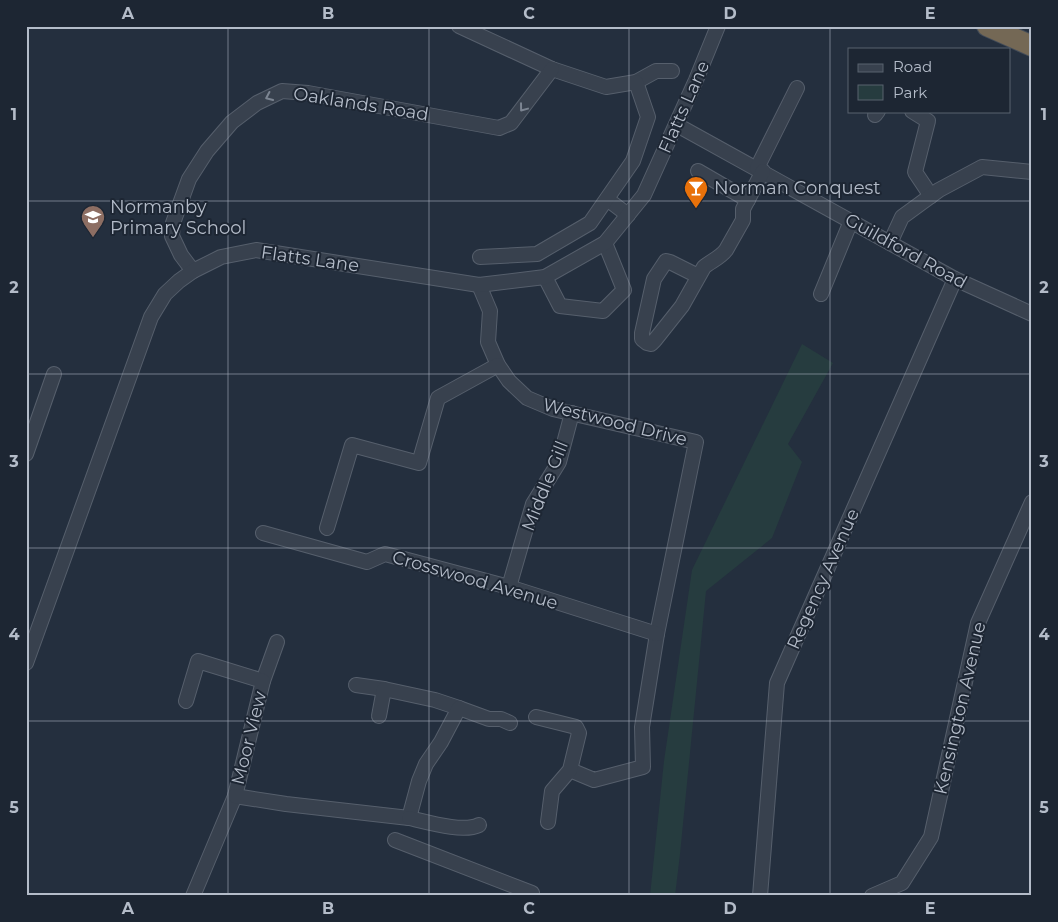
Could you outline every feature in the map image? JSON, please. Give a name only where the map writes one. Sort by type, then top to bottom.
[{"type":"highway","points":[[987,26],[1032,46]]},
{"type":"street","points":[[460,26],[552,69],[606,87],[636,82],[656,71],[672,71]]},
{"type":"street","name":"Flatts Lane","points":[[26,663],[151,317],[165,294],[179,280],[193,270],[221,257],[256,250],[479,285],[545,277],[605,243],[644,194],[677,125],[718,26]]},
{"type":"street","name":"Oaklands Road","points":[[193,270],[181,255],[172,236],[173,223],[189,179],[207,152],[232,122],[257,103],[282,91],[308,93],[499,128],[511,123],[552,69]]},
{"type":"street","points":[[480,257],[537,254],[590,223],[634,161],[648,117],[636,82]]},
{"type":"street","points":[[698,276],[666,261],[654,279],[642,339],[652,344],[656,340],[682,306],[708,262],[718,258],[726,250],[743,220],[743,210],[797,88]]},
{"type":"street","points":[[914,112],[928,121],[915,172],[931,196]]},
{"type":"street","name":"Guildford Road","points":[[677,125],[954,279],[1032,314]]},
{"type":"street","points":[[890,243],[902,217],[931,196],[982,167],[1032,172]]},
{"type":"street","points":[[698,171],[748,200]]},
{"type":"street","points":[[607,199],[628,215]]},
{"type":"street","points":[[820,294],[851,221]]},
{"type":"street","points":[[545,277],[560,306],[603,311],[624,290],[605,243]]},
{"type":"street","name":"Regency Avenue","points":[[760,896],[777,683],[954,279]]},
{"type":"street","name":"Westwood Drive","points":[[479,285],[490,312],[488,342],[498,365],[509,381],[528,398],[572,413],[696,442],[656,634]]},
{"type":"street","points":[[328,528],[352,445],[419,463],[438,398],[498,365]]},
{"type":"street","points":[[26,454],[54,374]]},
{"type":"street","name":"Middle Gill","points":[[509,588],[533,504],[559,462],[572,413]]},
{"type":"street","name":"Kensington Avenue","points":[[872,896],[902,883],[931,837],[978,623],[1032,502]]},
{"type":"street","name":"Crosswood Avenue","points":[[264,533],[367,562],[385,554],[509,588],[656,634]]},
{"type":"street","points":[[570,770],[594,780],[643,767],[642,727],[656,634]]},
{"type":"street","points":[[263,681],[277,642]]},
{"type":"street","name":"Moor View","points":[[186,701],[198,661],[263,681],[235,796],[193,896]]},
{"type":"street","points":[[356,685],[434,700],[489,719],[501,719],[510,723]]},
{"type":"street","points":[[379,716],[384,689]]},
{"type":"street","points":[[409,818],[419,781],[426,764],[449,729],[459,708]]},
{"type":"street","points":[[536,717],[576,728],[579,733],[570,770],[552,791],[548,822]]},
{"type":"street","points":[[235,796],[286,804],[409,818],[464,828],[473,828],[479,825]]},
{"type":"street","points":[[395,840],[532,893],[531,896]]},
{"type":"green space","points":[[802,344],[833,363],[788,444],[802,462],[772,538],[706,591],[675,896],[650,896],[664,761],[692,570]]},
{"type":"place","name":"Norman Conquest","points":[[696,209]]},
{"type":"place","name":"Normanby Primary School","points":[[93,238]]}]
